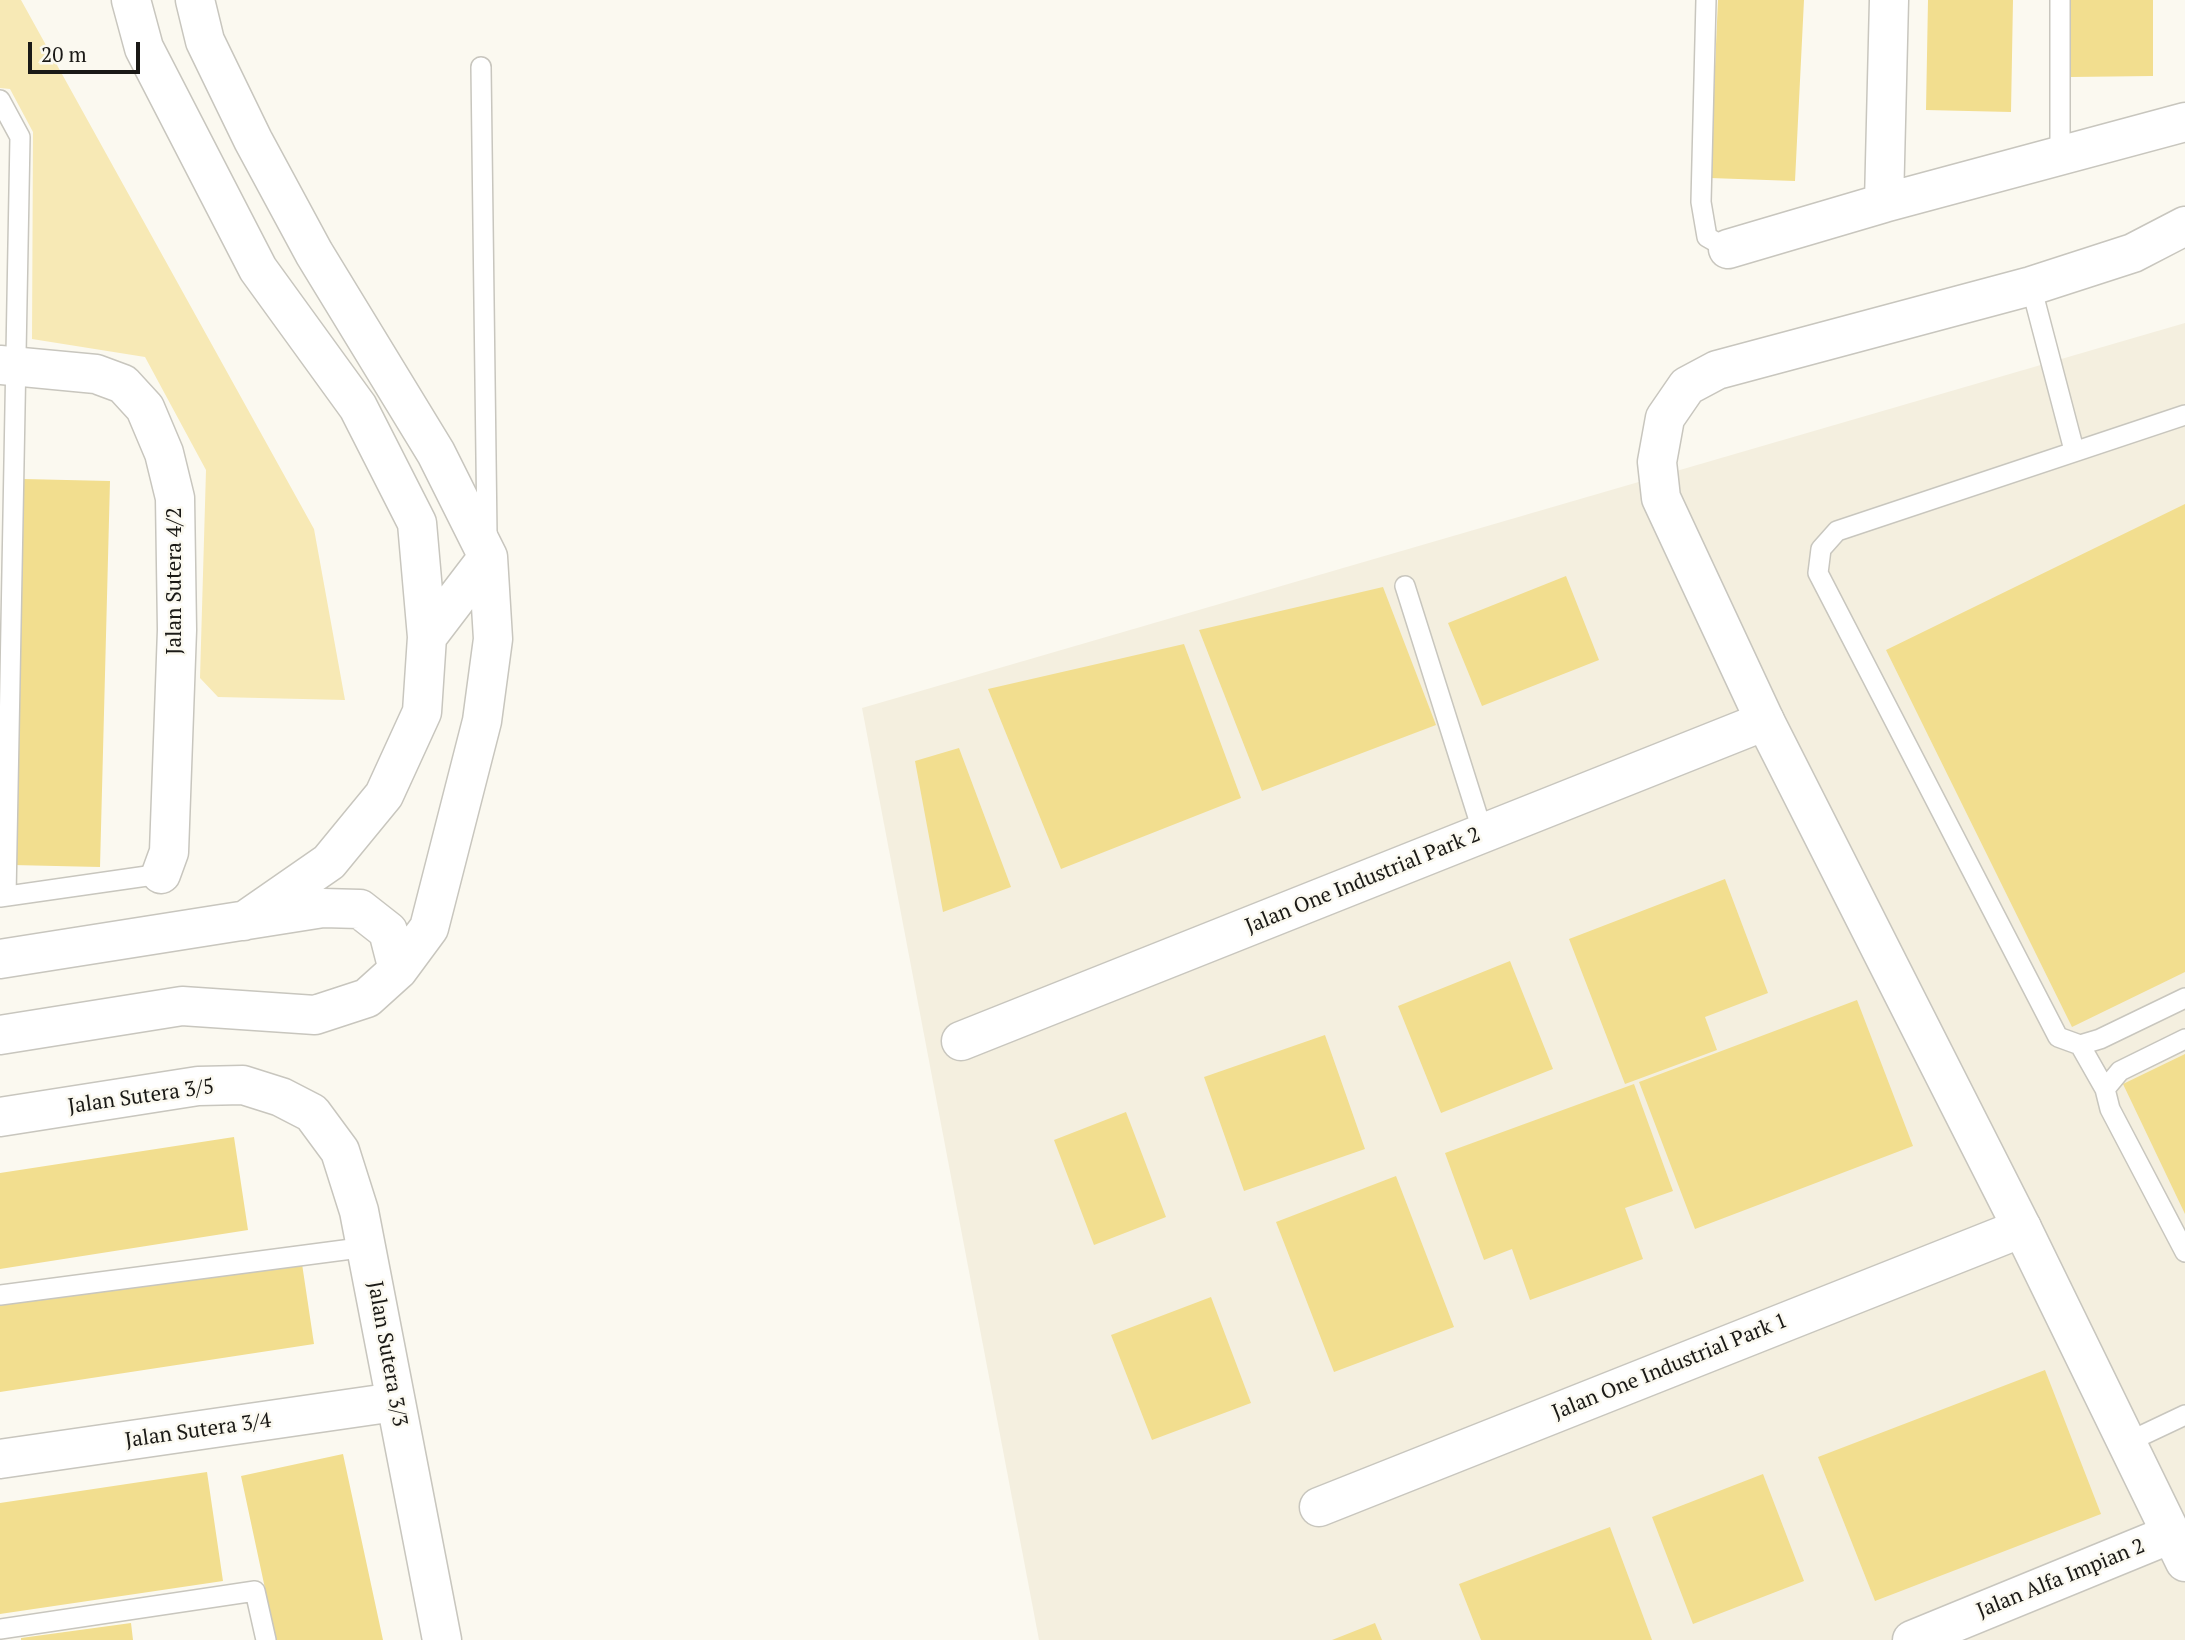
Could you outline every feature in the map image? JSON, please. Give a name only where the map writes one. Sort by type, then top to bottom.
[{"type":"street","points":[[131,0],[144,48],[258,269],[358,407],[417,523],[427,637],[422,712],[384,795],[330,862],[244,921]]},
{"type":"street","points":[[0,1035],[181,1006],[315,1014],[368,998],[398,970],[429,928],[482,721],[493,639],[488,557],[436,453],[314,253],[253,140],[205,41],[195,0]]},
{"type":"street","points":[[1884,203],[1889,0]]},
{"type":"street","points":[[1728,249],[1884,203],[2185,122]]},
{"type":"street","points":[[2178,1548],[2022,1228],[1765,721],[1661,498],[1657,462],[1665,418],[1688,386],[1717,370],[2031,286],[2133,253],[2185,226]]},
{"type":"street","name":"Jalan Sutera 4/2","points":[[8,365],[96,374],[123,384],[145,408],[164,453],[175,498],[177,630],[169,852],[161,874]]},
{"type":"street","points":[[427,637],[488,557]]},
{"type":"street","name":"Jalan One Industrial Park 2","points":[[961,1041],[1765,721]]},
{"type":"street","points":[[0,959],[323,908],[360,909],[388,931],[398,970]]},
{"type":"street","name":"Jalan Sutera 3/5","points":[[0,1117],[198,1086],[243,1085],[281,1097]]},
{"type":"street","name":"Jalan Sutera 3/3","points":[[281,1097],[312,1113],[340,1151],[367,1247],[442,1640]]},
{"type":"street","name":"Jalan One Industrial Park 1","points":[[1319,1507],[2022,1228]]},
{"type":"street","name":"Jalan Sutera 3/4","points":[[0,1459],[395,1402]]},
{"type":"street","name":"Jalan Alfa Impian 2","points":[[1912,1640],[2178,1548]]},
{"type":"lane","points":[[1706,0],[1701,202],[1707,237],[1728,249]]},
{"type":"lane","points":[[2060,0],[2060,156]]},
{"type":"lane","points":[[481,68],[488,557]]},
{"type":"lane","points":[[0,100],[20,137],[8,365],[3,897],[161,874]]},
{"type":"lane","points":[[2031,286],[2074,450]]},
{"type":"lane","points":[[2185,415],[1837,531],[1821,549],[1818,573],[2058,1037],[2080,1045],[2100,1039],[2185,998]]},
{"type":"lane","points":[[1405,586],[1483,833]]},
{"type":"lane","points":[[2105,1088],[2120,1071],[2185,1039]]},
{"type":"lane","points":[[2080,1045],[2105,1088],[2110,1109],[2185,1252]]},
{"type":"lane","points":[[0,1295],[367,1247]]},
{"type":"lane","points":[[2128,1442],[2185,1415]]},
{"type":"lane","points":[[0,1629],[255,1591],[266,1640]]},
{"type":"shaded area","points":[[0,0],[21,0],[314,529],[345,700],[218,697],[200,678],[206,470],[145,357],[32,339],[33,132],[10,89],[0,88]]},
{"type":"shaded area","points":[[2185,323],[2185,1640],[1039,1640],[862,708]]},
{"type":"building","points":[[1718,0],[1804,0],[1795,181],[1710,178]]},
{"type":"building","points":[[1928,0],[2013,0],[2011,112],[1926,110]]},
{"type":"building","points":[[2071,0],[2153,0],[2153,76],[2071,77]]},
{"type":"building","points":[[23,479],[110,481],[100,867],[12,865]]},
{"type":"building","points":[[2185,504],[2185,972],[2072,1027],[1886,650]]},
{"type":"building","points":[[1566,576],[1599,660],[1482,706],[1448,623]]},
{"type":"building","points":[[1383,587],[1436,725],[1262,791],[1199,630]]},
{"type":"building","points":[[1184,644],[1241,798],[1061,869],[988,689]]},
{"type":"building","points":[[959,748],[1011,887],[943,912],[915,761]]},
{"type":"building","points":[[1725,879],[1768,993],[1705,1017],[1717,1050],[1625,1084],[1569,939]]},
{"type":"building","points":[[1510,961],[1553,1069],[1441,1113],[1398,1006]]},
{"type":"building","points":[[1857,1000],[1913,1146],[1695,1229],[1639,1082]]},
{"type":"building","points":[[1325,1035],[1365,1149],[1244,1191],[1204,1077]]},
{"type":"building","points":[[2185,1054],[2185,1214],[2123,1084]]},
{"type":"building","points":[[1634,1084],[1673,1191],[1625,1208],[1643,1259],[1530,1300],[1512,1249],[1484,1260],[1445,1153]]},
{"type":"building","points":[[1126,1112],[1166,1217],[1094,1245],[1054,1140]]},
{"type":"building","points":[[234,1137],[248,1230],[0,1269],[0,1173]]},
{"type":"building","points":[[1396,1176],[1454,1327],[1334,1372],[1276,1222]]},
{"type":"building","points":[[301,1257],[314,1344],[0,1392],[0,1303]]},
{"type":"building","points":[[1211,1297],[1251,1403],[1152,1440],[1111,1335]]},
{"type":"building","points":[[2045,1370],[2101,1514],[1875,1601],[1818,1457]]},
{"type":"building","points":[[343,1454],[383,1640],[276,1640],[241,1476]]},
{"type":"building","points":[[207,1472],[223,1581],[0,1614],[0,1503]]},
{"type":"building","points":[[1763,1474],[1804,1581],[1693,1624],[1652,1517]]},
{"type":"building","points":[[1610,1527],[1652,1640],[1481,1640],[1459,1584]]},
{"type":"building","points":[[131,1623],[133,1640],[21,1640],[21,1638]]},
{"type":"building","points":[[1375,1623],[1382,1640],[1332,1640]]}]
